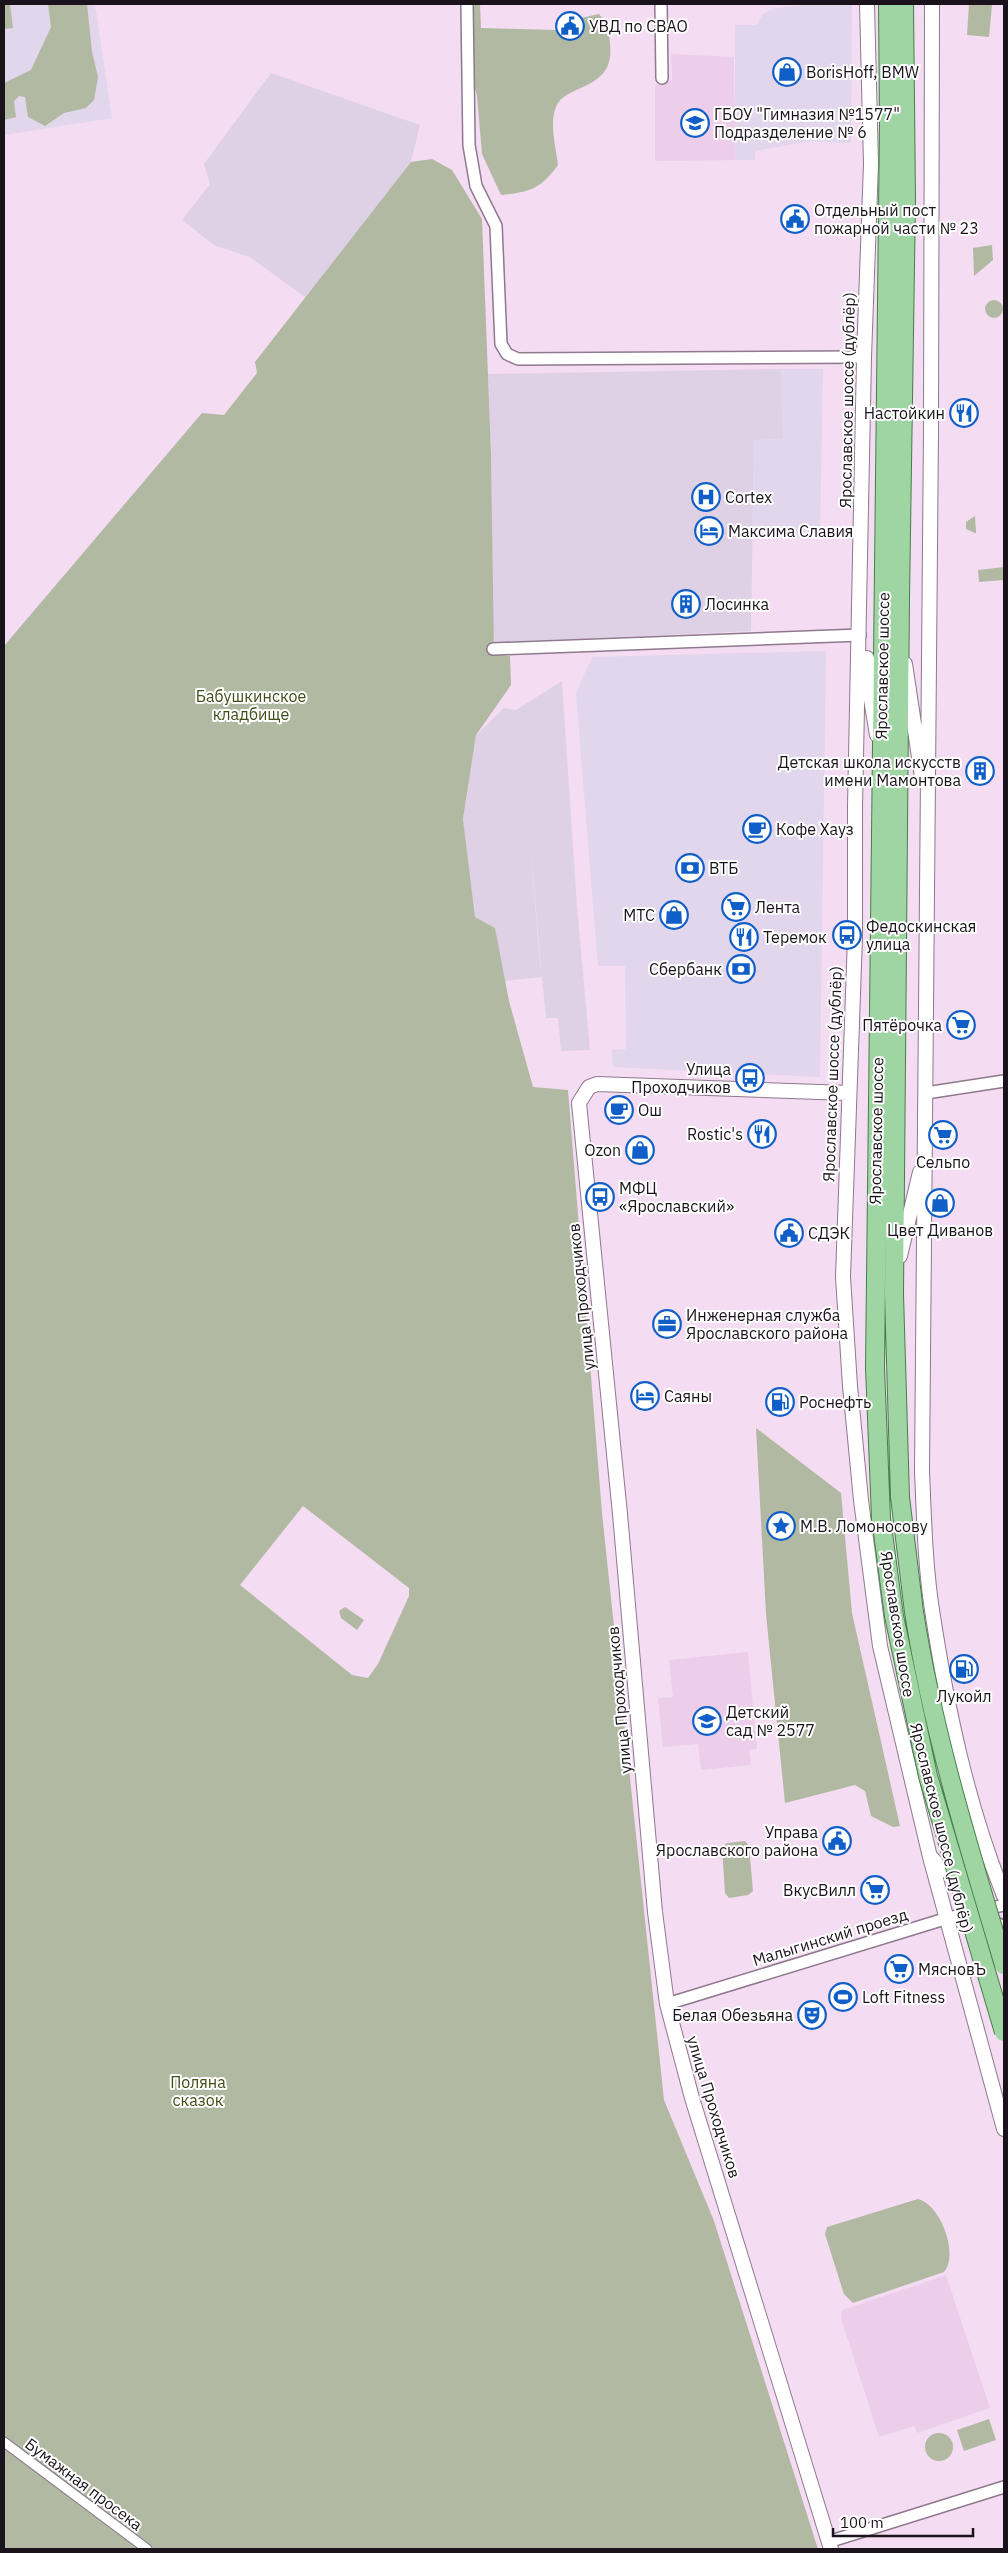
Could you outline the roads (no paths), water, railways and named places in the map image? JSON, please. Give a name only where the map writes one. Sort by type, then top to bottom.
[{"type":"main road","name":"Ярославское шоссе","points":[[888,4],[889,97],[874,1368],[881,1518],[894,1616],[928,1776],[1004,2032]]},
{"type":"main road","name":"Ярославское шоссе","points":[[904,4],[906,200],[894,1294],[900,1497],[922,1663],[946,1770],[1004,1965]]},
{"type":"street","points":[[467,4],[469,145],[476,186],[496,226],[501,344],[506,354],[518,359],[864,357]]},
{"type":"street","points":[[661,4],[662,78]]},
{"type":"street","name":"Ярославское шоссе (дублёр)","points":[[866,4],[871,164],[864,357],[860,635],[855,807],[855,937],[848,1093],[844,1277],[861,1500],[880,1646],[930,1857],[954,1916],[1004,2128]]},
{"type":"street","points":[[932,4],[933,144],[922,1471],[932,1609],[954,1732],[982,1841],[1004,1896]]},
{"type":"street","points":[[871,164],[889,97]]},
{"type":"street","points":[[860,605],[866,636],[870,693],[881,761]]},
{"type":"street","points":[[900,630],[928,809]]},
{"type":"street","points":[[493,649],[860,635]]},
{"type":"street","points":[[926,1093],[1004,1081]]},
{"type":"street","name":"улица Проходчиков","points":[[829,2546],[692,2098],[667,2004],[655,1912],[620,1514],[579,1103],[589,1087],[597,1084],[848,1093]]},
{"type":"street","points":[[894,1294],[902,1242],[925,1154]]},
{"type":"street","points":[[930,1857],[945,1871],[954,1874],[964,1874],[972,1869],[978,1860],[982,1841]]},
{"type":"street","name":"Малыгинский проезд","points":[[667,2004],[954,1916],[1004,1905]]},
{"type":"street","points":[[954,1916],[988,1918],[1004,1927]]},
{"type":"street","name":"Бумажная просека","points":[[4,2442],[147,2549]]},
{"type":"street","points":[[829,2546],[1004,2488]]},
{"type":"place","name":"УВД по СВАО","points":[[570,26]]},
{"type":"place","name":"BorisHoff, BMW","points":[[787,72]]},
{"type":"place","name":"ГБОУ \"Гимназия №1577\" Подразделение № 6","points":[[695,123]]},
{"type":"place","name":"Отдельный пост пожарной части № 23","points":[[795,219]]},
{"type":"place","name":"Настойкин","points":[[964,413]]},
{"type":"place","name":"Cortex","points":[[706,497]]},
{"type":"place","name":"Максима Славия","points":[[709,531]]},
{"type":"place","name":"Лосинка","points":[[686,604]]},
{"type":"place","name":"Детская школа искусств имени Мамонтова","points":[[980,771]]},
{"type":"place","name":"Кофе Хауз","points":[[757,829]]},
{"type":"place","name":"ВТБ","points":[[690,868]]},
{"type":"place","name":"Лента","points":[[736,907]]},
{"type":"place","name":"МТС","points":[[674,915]]},
{"type":"place","name":"Федоскинская улица","points":[[847,935]]},
{"type":"place","name":"Теремок","points":[[744,937]]},
{"type":"place","name":"Сбербанк","points":[[741,969]]},
{"type":"place","name":"Пятёрочка","points":[[961,1025]]},
{"type":"place","name":"Улица Проходчиков","points":[[750,1078]]},
{"type":"place","name":"Ош","points":[[619,1110]]},
{"type":"place","name":"Rostic's","points":[[762,1134]]},
{"type":"place","name":"Сельпо","points":[[943,1135]]},
{"type":"place","name":"Ozon","points":[[640,1150]]},
{"type":"place","name":"МФЦ «Ярославский»","points":[[600,1197]]},
{"type":"place","name":"Цвет Диванов","points":[[940,1203]]},
{"type":"place","name":"СДЭК","points":[[789,1233]]},
{"type":"place","name":"Инженерная служба Ярославского района","points":[[667,1324]]},
{"type":"place","name":"Саяны","points":[[645,1396]]},
{"type":"place","name":"Роснефть","points":[[780,1402]]},
{"type":"place","name":"М.В. Ломоносову","points":[[781,1526]]},
{"type":"place","name":"Лукойл","points":[[964,1669]]},
{"type":"place","name":"Детский сад № 2577","points":[[707,1721]]},
{"type":"place","name":"Управа Ярославского района","points":[[837,1841]]},
{"type":"place","name":"ВкусВилл","points":[[875,1890]]},
{"type":"place","name":"МясновЪ","points":[[899,1969]]},
{"type":"place","name":"Loft Fitness","points":[[843,1997]]},
{"type":"place","name":"Белая Обезьяна","points":[[812,2015]]},
{"type":"park label","name":"Бабушкинское кладбище","points":[[251,705]]},
{"type":"park label","name":"Поляна сказок","points":[[198,2091]]}]
